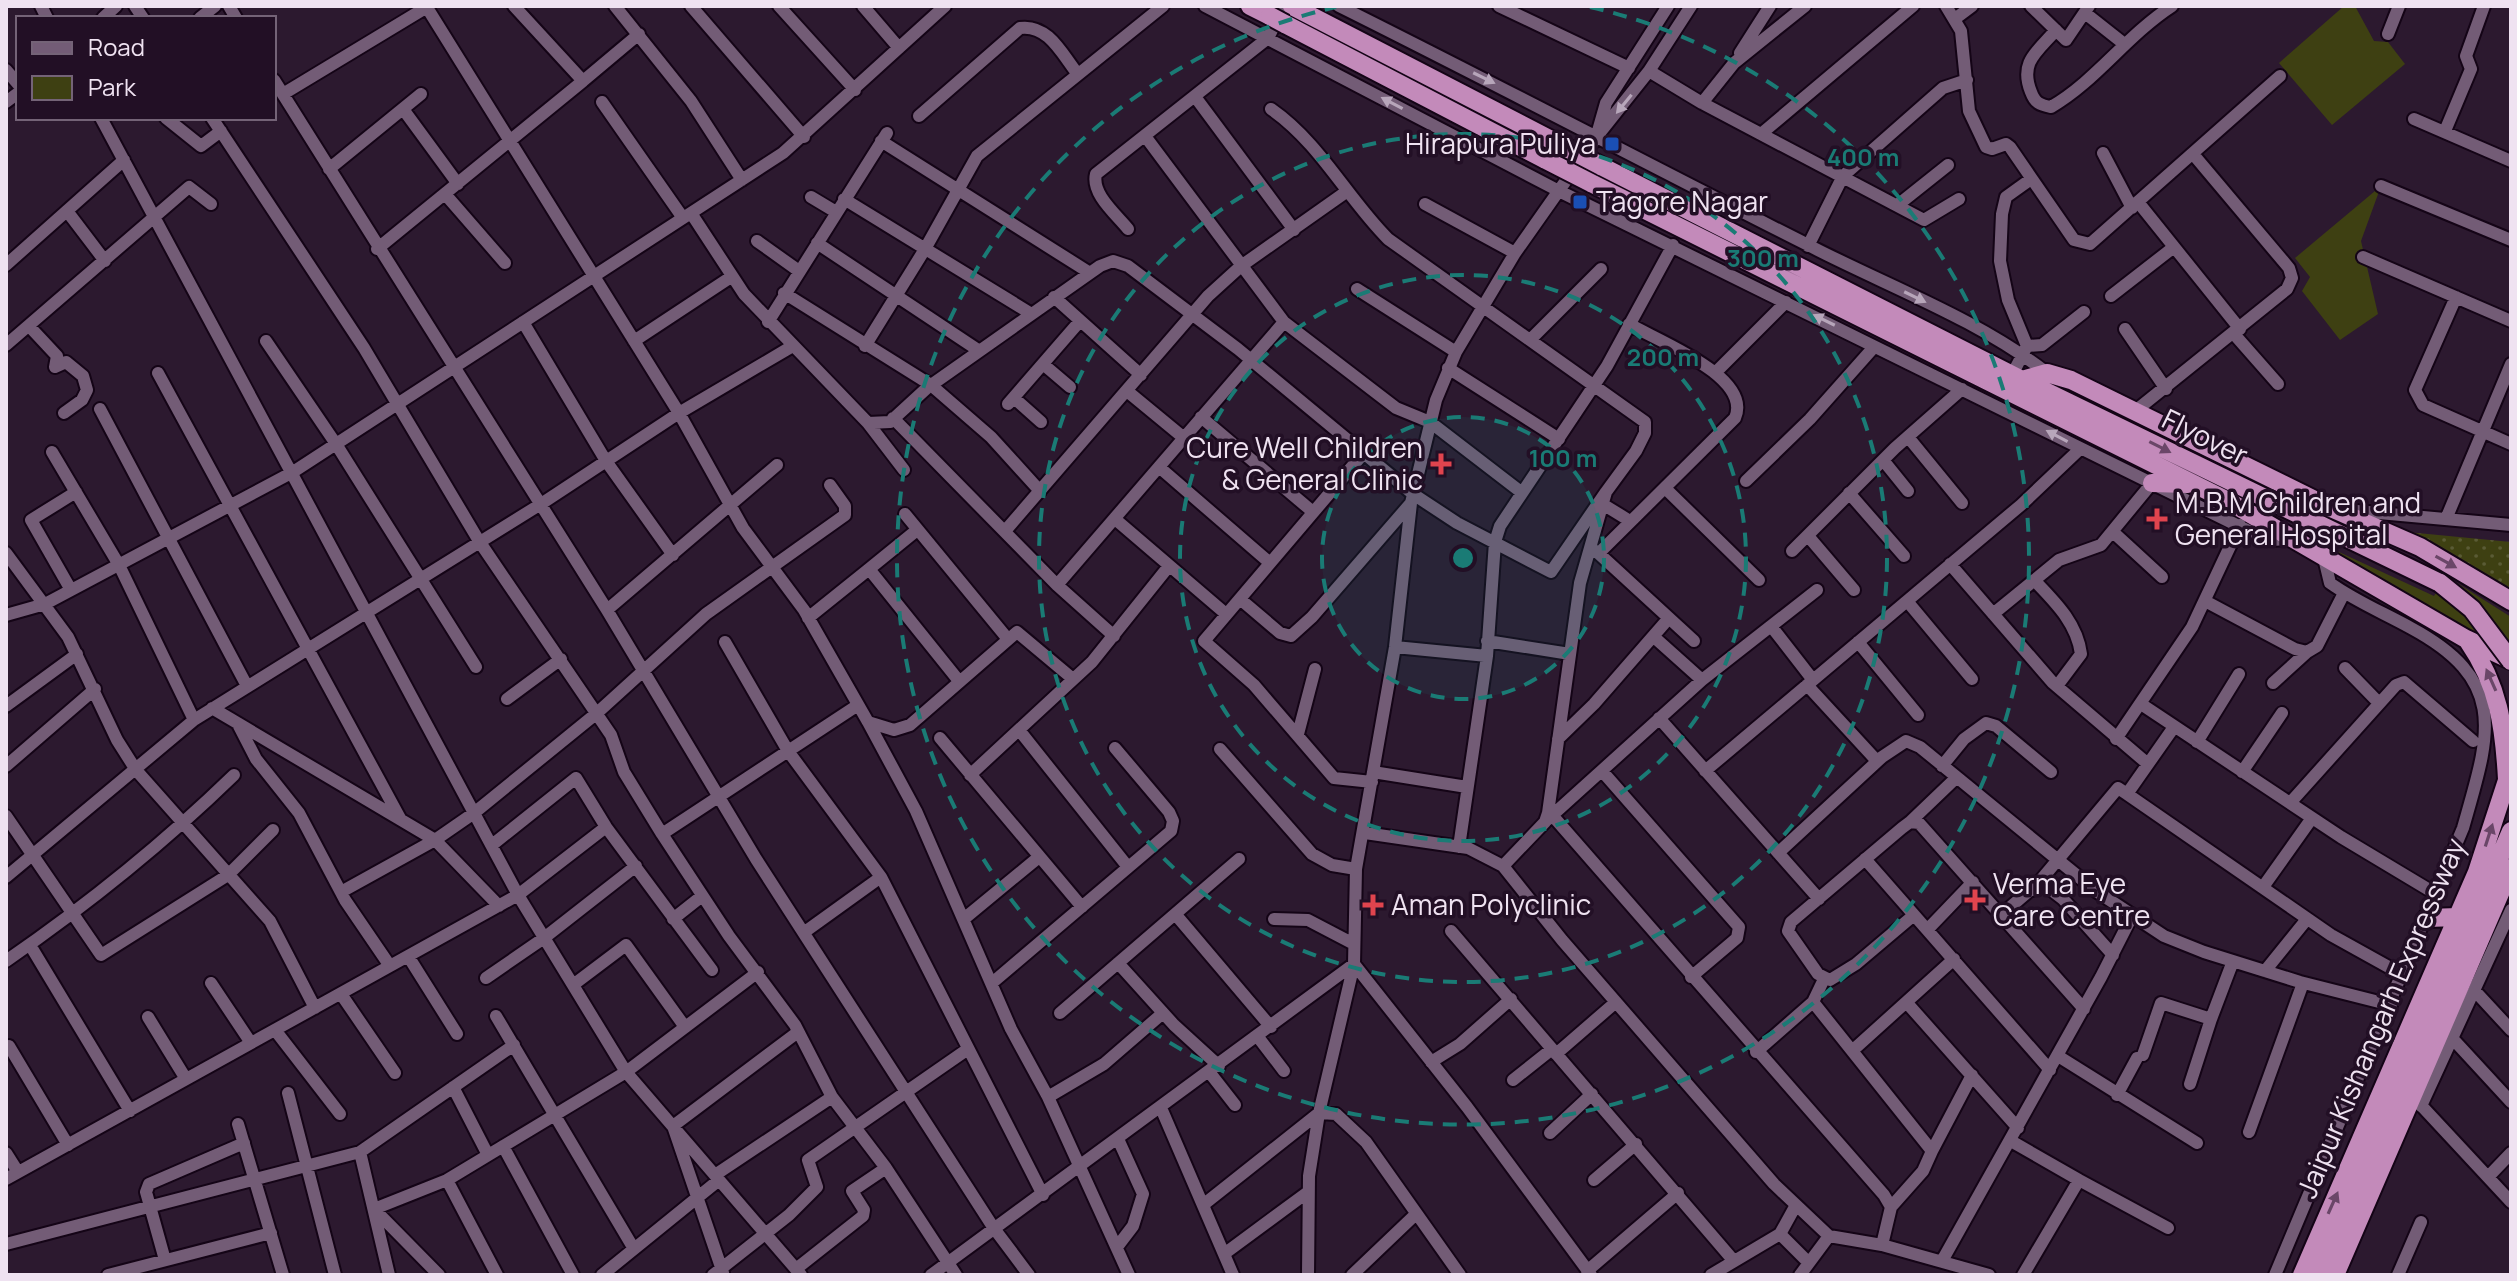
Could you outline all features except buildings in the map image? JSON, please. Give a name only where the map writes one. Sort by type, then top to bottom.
[{"type":"highway","points":[[1250,6],[1280,15],[1546,160],[2194,484],[2403,600],[2466,639],[2511,660]]},
{"type":"highway","name":"Flyover","points":[[1293,6],[2017,377],[2440,583],[2472,609],[2511,660]]},
{"type":"highway","points":[[2017,377],[2047,373],[2071,380],[2331,508],[2420,547],[2506,597]]},
{"type":"highway","points":[[2152,483],[2194,484]]},
{"type":"highway","points":[[2466,639],[2481,660],[2499,698],[2509,774]]},
{"type":"highway","name":"Jaipur Kishangarh Expressway","points":[[2302,1275],[2477,872],[2509,774]]},
{"type":"highway","points":[[2319,1275],[2511,831]]},
{"type":"highway","points":[[2335,1275],[2416,1101],[2511,868]]},
{"type":"highway","points":[[2427,918],[2458,917]]},
{"type":"street","points":[[283,94],[427,6],[679,413],[729,505],[808,618],[868,722],[916,811],[1011,1029],[1048,1097],[1129,1275]]},
{"type":"street","points":[[514,6],[583,81]]},
{"type":"street","points":[[615,6],[691,101],[742,180]]},
{"type":"street","points":[[691,6],[804,137]]},
{"type":"street","points":[[779,6],[855,90]]},
{"type":"street","points":[[863,6],[899,48]]},
{"type":"street","points":[[8,611],[45,604],[293,472],[804,137],[945,6]]},
{"type":"street","points":[[865,346],[961,189],[977,156],[1163,6]]},
{"type":"street","points":[[1205,6],[1559,191],[2080,449],[2267,540],[2293,538]]},
{"type":"street","points":[[1339,6],[1598,135],[1808,246],[2025,350],[2047,373]]},
{"type":"street","points":[[1499,6],[1629,68]]},
{"type":"street","points":[[1598,135],[1606,103],[1668,6]]},
{"type":"street","points":[[1308,1275],[1308,1192],[1319,1113],[1354,964],[1352,943],[1356,869],[1365,833],[1395,647],[1412,499],[1430,422],[1448,368],[1481,305],[1598,135],[1649,71],[1691,6]]},
{"type":"street","points":[[1702,103],[1734,63],[1770,6]]},
{"type":"street","points":[[1734,63],[1805,6]]},
{"type":"street","points":[[1761,134],[1913,6]]},
{"type":"street","points":[[1946,6],[1956,18],[1969,111],[1986,147],[1992,149],[2006,144],[2010,147],[2074,240],[2090,244],[2280,76]]},
{"type":"street","points":[[1956,18],[1972,6]]},
{"type":"street","points":[[2031,6],[2066,40],[2087,9],[2123,43]]},
{"type":"street","points":[[2056,30],[2026,65],[2025,76],[2033,98],[2040,105],[2051,107],[2069,97],[2123,43],[2172,6]]},
{"type":"street","points":[[2388,34],[2399,6]]},
{"type":"street","points":[[2445,131],[2471,69],[2466,56],[2484,6]]},
{"type":"street","points":[[1128,229],[1093,183],[1096,174],[1196,98],[1268,38],[1280,15]]},
{"type":"street","points":[[919,116],[1020,28],[1031,27],[1046,34],[1077,73]]},
{"type":"street","points":[[377,249],[510,144],[639,34]]},
{"type":"street","points":[[1649,71],[1702,103],[1899,204],[1924,220],[1959,199]]},
{"type":"street","points":[[1808,246],[1843,176],[1935,94],[1967,80]]},
{"type":"street","points":[[276,83],[377,249],[607,610],[719,797],[993,1227],[1029,1275]]},
{"type":"street","points":[[329,169],[421,94]]},
{"type":"street","points":[[1196,98],[1294,230]]},
{"type":"street","points":[[602,102],[731,277],[791,347],[868,423],[904,470]]},
{"type":"street","points":[[403,109],[458,184]]},
{"type":"street","points":[[868,423],[879,425],[893,418],[978,350],[1090,273],[1113,261],[1128,266],[1251,360],[1412,499],[1551,572],[1605,498],[1645,433],[1645,422],[1388,239],[1346,192],[1307,139],[1271,109]]},
{"type":"street","points":[[2414,119],[2511,161]]},
{"type":"street","points":[[102,120],[518,895],[626,1072],[798,1272],[863,1216],[864,1210],[852,1191],[886,1168]]},
{"type":"street","points":[[168,120],[201,146],[221,131]]},
{"type":"street","points":[[213,120],[364,348],[479,541],[611,735],[624,772],[662,834],[798,1032],[832,1097],[886,1168],[956,1275]]},
{"type":"street","points":[[1145,136],[1284,322],[1396,408],[1430,422],[1521,492]]},
{"type":"street","points":[[768,322],[884,137],[1090,273]]},
{"type":"street","points":[[2103,153],[2135,205],[2174,247],[2278,384]]},
{"type":"street","points":[[2134,412],[2287,289],[2292,278],[2289,268],[2193,154]]},
{"type":"street","points":[[6,265],[124,160]]},
{"type":"street","points":[[1899,204],[1948,165]]},
{"type":"street","points":[[2017,377],[2025,350],[2008,300],[2000,261],[2002,214],[2006,197],[2031,179]]},
{"type":"street","points":[[2381,186],[2511,240]]},
{"type":"street","points":[[6,345],[189,187],[211,204]]},
{"type":"street","points":[[1005,531],[1191,315],[1241,266],[1346,192]]},
{"type":"street","points":[[445,194],[505,263]]},
{"type":"street","points":[[811,197],[836,212]]},
{"type":"street","points":[[844,199],[1030,313]]},
{"type":"street","points":[[1425,204],[1515,253]]},
{"type":"street","points":[[67,211],[105,261]]},
{"type":"street","points":[[757,241],[799,271]]},
{"type":"street","points":[[817,243],[978,350]]},
{"type":"street","points":[[1459,847],[1487,656],[1495,542],[1521,492],[1596,385],[1673,245]]},
{"type":"street","points":[[2111,296],[2174,247]]},
{"type":"street","points":[[2363,257],[2511,321]]},
{"type":"street","points":[[1530,340],[1601,269]]},
{"type":"street","points":[[634,341],[731,277]]},
{"type":"street","points":[[1357,289],[1456,352]]},
{"type":"street","points":[[784,293],[931,385],[991,437],[1040,491]]},
{"type":"street","points":[[1054,297],[1141,375]]},
{"type":"street","points":[[2456,297],[2415,390],[2418,399],[2423,405],[2511,444]]},
{"type":"street","points":[[1715,373],[1786,302]]},
{"type":"street","points":[[2025,350],[2042,345],[2084,312]]},
{"type":"street","points":[[1041,422],[1011,401],[1080,321]]},
{"type":"street","points":[[523,322],[606,461],[673,555]]},
{"type":"street","points":[[1057,585],[1284,322]]},
{"type":"street","points":[[1595,551],[1666,489],[1735,418],[1739,408],[1738,398],[1715,373],[1629,324]]},
{"type":"street","points":[[29,326],[57,356],[55,367],[66,362],[83,376],[87,390],[82,400],[64,413]]},
{"type":"street","points":[[2125,329],[2166,389]]},
{"type":"street","points":[[266,341],[336,444],[476,667]]},
{"type":"street","points":[[6,877],[34,857],[194,720],[367,609],[541,504],[679,413],[791,347]]},
{"type":"street","points":[[1746,481],[1810,419],[1874,347]]},
{"type":"street","points":[[1043,364],[1070,387]]},
{"type":"street","points":[[2446,519],[2511,364]]},
{"type":"street","points":[[1448,368],[1559,439]]},
{"type":"street","points":[[158,373],[401,820]]},
{"type":"street","points":[[1792,551],[1883,460],[1962,389]]},
{"type":"street","points":[[1127,391],[1184,438]]},
{"type":"street","points":[[100,409],[247,686]]},
{"type":"street","points":[[1201,417],[1313,512]]},
{"type":"street","points":[[893,418],[1057,585],[1114,636]]},
{"type":"street","points":[[1908,437],[1962,503]]},
{"type":"street","points":[[1705,771],[1907,601],[2080,449]]},
{"type":"street","points":[[52,452],[119,565],[194,720]]},
{"type":"street","points":[[1362,455],[1204,641],[1254,685],[1334,778],[1373,777],[1467,787]]},
{"type":"street","points":[[1883,460],[1908,491]]},
{"type":"street","points":[[607,610],[777,465]]},
{"type":"street","points":[[1159,467],[1270,563]]},
{"type":"street","points":[[1993,614],[2059,560],[2087,552],[2113,532],[2152,483]]},
{"type":"street","points":[[341,892],[435,840],[474,813],[597,713],[706,614],[845,515],[845,506],[830,485]]},
{"type":"street","points":[[1666,489],[1759,580]]},
{"type":"street","points":[[71,590],[31,520],[76,492]]},
{"type":"street","points":[[1849,493],[1904,556]]},
{"type":"street","points":[[1605,498],[1630,521]]},
{"type":"street","points":[[1605,498],[1595,551],[1580,583],[1548,819],[1691,977],[1891,1207]]},
{"type":"street","points":[[1240,599],[1280,633],[1291,636],[1312,617],[1412,499]]},
{"type":"street","points":[[2331,508],[2511,525]]},
{"type":"street","points":[[905,514],[1007,638]]},
{"type":"street","points":[[1115,519],[1226,614]]},
{"type":"street","points":[[2116,739],[2205,601],[2240,525]]},
{"type":"street","points":[[808,618],[917,530]]},
{"type":"street","points":[[2113,532],[2162,577]]},
{"type":"street","points":[[1808,536],[1854,590]]},
{"type":"street","points":[[1595,551],[1694,641]]},
{"type":"street","points":[[6,553],[45,604],[77,654],[117,740],[136,770],[270,921],[315,1008]]},
{"type":"street","points":[[2275,1275],[2427,918],[2463,828],[2484,754],[2483,701],[2459,659],[2439,644],[2330,583],[2324,558]]},
{"type":"street","points":[[1950,564],[2057,686],[2148,764]]},
{"type":"street","points":[[970,775],[1073,679],[1114,636],[1169,566]]},
{"type":"street","points":[[869,569],[959,681]]},
{"type":"street","points":[[2034,580],[2056,604],[2079,639],[2081,654],[2057,686]]},
{"type":"street","points":[[1503,866],[1548,819],[1702,680],[1817,590]]},
{"type":"street","points":[[2273,683],[2317,646],[2344,593]]},
{"type":"street","points":[[1907,601],[1972,679]]},
{"type":"street","points":[[2205,601],[2295,649],[2307,652]]},
{"type":"street","points":[[1558,739],[1669,618]]},
{"type":"street","points":[[1771,626],[1810,682],[1877,761]]},
{"type":"street","points":[[868,722],[902,729],[1017,632],[1073,679]]},
{"type":"street","points":[[1654,637],[1702,680]]},
{"type":"street","points":[[1487,641],[1570,654]]},
{"type":"street","points":[[725,642],[788,751],[881,877],[1043,1195]]},
{"type":"street","points":[[1858,642],[1918,715]]},
{"type":"street","points":[[1395,647],[1487,656]]},
{"type":"street","points":[[6,706],[77,654]]},
{"type":"street","points":[[507,699],[561,659]]},
{"type":"street","points":[[2345,668],[2379,703]]},
{"type":"street","points":[[1298,734],[1315,669]]},
{"type":"street","points":[[2197,742],[2239,674]]},
{"type":"street","points":[[2290,803],[2379,703],[2396,685],[2404,682],[2473,741]]},
{"type":"street","points":[[6,766],[95,689]]},
{"type":"street","points":[[2141,704],[2312,818],[2436,894]]},
{"type":"street","points":[[662,834],[858,705]]},
{"type":"street","points":[[212,708],[435,840],[499,906]]},
{"type":"street","points":[[2242,772],[2282,713]]},
{"type":"street","points":[[1659,718],[1819,899]]},
{"type":"street","points":[[1942,766],[1964,739],[1986,723],[1996,726],[2051,772]]},
{"type":"street","points":[[239,726],[256,759],[299,813],[341,892],[390,966]]},
{"type":"street","points":[[2127,794],[2174,727]]},
{"type":"street","points":[[1019,730],[1128,867]]},
{"type":"street","points":[[940,738],[1082,907]]},
{"type":"street","points":[[1778,853],[1877,761],[1906,741],[1920,747],[2060,862],[2164,936],[2303,983],[2391,1005]]},
{"type":"street","points":[[992,983],[1171,831],[1173,821],[1115,748]]},
{"type":"street","points":[[1220,749],[1312,854],[1332,865],[1356,869]]},
{"type":"street","points":[[1602,771],[1739,927],[1737,938],[1691,977]]},
{"type":"street","points":[[6,961],[75,913],[183,824],[234,775]]},
{"type":"street","points":[[492,845],[576,778],[606,827],[712,970]]},
{"type":"street","points":[[1914,915],[1856,964],[1830,980],[1824,979],[1788,931],[1791,922],[1910,822],[1956,778]]},
{"type":"street","points":[[2001,915],[2060,862],[2118,788],[2307,919],[2403,975]]},
{"type":"street","points":[[6,816],[101,955],[228,875],[273,830]]},
{"type":"street","points":[[2263,887],[2312,818]]},
{"type":"street","points":[[1910,822],[1919,823],[2084,1009]]},
{"type":"street","points":[[6,1179],[518,895],[606,827]]},
{"type":"street","points":[[1365,833],[1459,847],[1493,858],[1503,866],[1616,1002],[1796,1205],[1829,1236],[1882,1245],[1942,1261],[1972,1273],[1989,1275]]},
{"type":"street","points":[[965,918],[1039,857]]},
{"type":"street","points":[[1060,1013],[1239,859]]},
{"type":"street","points":[[1865,859],[2050,1070]]},
{"type":"street","points":[[486,978],[544,938],[636,866]]},
{"type":"street","points":[[806,931],[881,877]]},
{"type":"street","points":[[1928,929],[1973,882]]},
{"type":"street","points":[[2035,887],[2045,885],[2057,893],[2113,955]]},
{"type":"street","points":[[673,919],[702,896]]},
{"type":"street","points":[[1176,915],[1271,1027]]},
{"type":"street","points":[[1942,1261],[2084,1009],[2132,916]]},
{"type":"street","points":[[2510,917],[2452,1038],[2416,1101],[2511,1202]]},
{"type":"street","points":[[1274,919],[1308,920],[1352,943]]},
{"type":"street","points":[[2265,971],[2307,919]]},
{"type":"street","points":[[1451,931],[1733,1260]]},
{"type":"street","points":[[30,945],[130,1111]]},
{"type":"street","points":[[573,985],[626,945],[685,1027]]},
{"type":"street","points":[[408,956],[457,1034]]},
{"type":"street","points":[[1852,1051],[1954,959]]},
{"type":"street","points":[[2190,1084],[2233,961]]},
{"type":"street","points":[[1118,963],[1214,1070],[1235,1105]]},
{"type":"street","points":[[931,1275],[993,1227],[1043,1195],[1214,1070],[1354,964]]},
{"type":"street","points":[[1354,964],[1589,1273],[1678,1193]]},
{"type":"street","points":[[374,1209],[447,1180],[626,1072],[758,972]]},
{"type":"street","points":[[1756,1052],[1813,1002],[1824,979]]},
{"type":"street","points":[[211,983],[251,1043]]},
{"type":"street","points":[[2249,1132],[2303,983]]},
{"type":"street","points":[[2475,991],[2511,1030]]},
{"type":"street","points":[[341,994],[395,1073]]},
{"type":"street","points":[[1431,1062],[1460,1044],[1511,999]]},
{"type":"street","points":[[1513,1080],[1616,1002]]},
{"type":"street","points":[[1813,1002],[1932,1151]]},
{"type":"street","points":[[1907,1003],[2018,1128]]},
{"type":"street","points":[[2117,1095],[2140,1056],[2161,1003],[2211,1019]]},
{"type":"street","points":[[1048,1097],[1104,1064],[1163,1013]]},
{"type":"street","points":[[496,1016],[634,1249]]},
{"type":"street","points":[[148,1017],[186,1079]]},
{"type":"street","points":[[275,1030],[340,1114]]},
{"type":"street","points":[[673,1126],[798,1032]]},
{"type":"street","points":[[1258,1037],[1284,1071]]},
{"type":"street","points":[[2452,1038],[2511,1102]]},
{"type":"street","points":[[6,1244],[360,1152],[514,1045]]},
{"type":"street","points":[[9,1046],[68,1145]]},
{"type":"street","points":[[673,1126],[719,1273],[817,1187],[808,1160],[968,1049]]},
{"type":"street","points":[[2058,1056],[2197,1143]]},
{"type":"street","points":[[1882,1245],[1891,1207],[1923,1171],[1972,1075]]},
{"type":"street","points":[[453,1087],[488,1155]]},
{"type":"street","points":[[288,1093],[335,1275]]},
{"type":"street","points":[[1550,1133],[1592,1094]]},
{"type":"street","points":[[602,1275],[695,1199],[717,1177],[832,1097]]},
{"type":"street","points":[[1161,1108],[1233,1275]]},
{"type":"street","points":[[1203,1205],[1319,1113],[1336,1114],[1366,1142],[1460,1275]]},
{"type":"street","points":[[238,1124],[283,1275]]},
{"type":"street","points":[[1117,1247],[1133,1226],[1143,1194],[1118,1139]]},
{"type":"street","points":[[2011,1141],[2168,1228]]},
{"type":"street","points":[[165,1260],[146,1192],[149,1184],[244,1143]]},
{"type":"street","points":[[1594,1180],[1636,1144]]},
{"type":"street","points":[[503,1146],[573,1275]]},
{"type":"street","points":[[360,1152],[389,1275]]},
{"type":"street","points":[[6,1153],[18,1172]]},
{"type":"street","points":[[2489,1176],[2511,1153]]},
{"type":"street","points":[[187,1169],[194,1195]]},
{"type":"street","points":[[447,1180],[497,1275]]},
{"type":"street","points":[[2023,1275],[2079,1180]]},
{"type":"street","points":[[1224,1254],[1308,1192]]},
{"type":"street","points":[[1711,1275],[1780,1234],[1796,1205]]},
{"type":"street","points":[[374,1209],[439,1275]]},
{"type":"street","points":[[1352,1275],[1416,1214]]},
{"type":"street","points":[[2398,1275],[2421,1222]]},
{"type":"street","points":[[108,1275],[138,1271],[165,1260],[271,1233]]},
{"type":"street","points":[[1780,1234],[1809,1263]]},
{"type":"street","points":[[1800,1275],[1829,1236]]},
{"type":"green space","points":[[2344,6],[2355,6],[2374,41],[2388,42],[2405,64],[2332,125],[2279,63]]},
{"type":"green space","points":[[2381,186],[2361,241],[2378,314],[2340,340],[2302,291],[2310,277],[2295,258]]},
{"type":"green space","points":[[2231,502],[2434,596],[2446,576],[2511,617],[2511,656]]},
{"type":"green space","points":[[2407,532],[2511,542],[2511,592]]},
{"type":"place","name":"Hirapura Puliya","points":[[1612,144]]},
{"type":"place","name":"Tagore Nagar","points":[[1580,202]]},
{"type":"place","name":"Cure Well Children & General Clinic","points":[[1441,464]]},
{"type":"place","name":"M.B.M Children and General Hospital","points":[[2157,519]]},
{"type":"place","name":"Verma Eye Care Centre","points":[[1975,900]]},
{"type":"place","name":"Aman Polyclinic","points":[[1373,905]]}]
